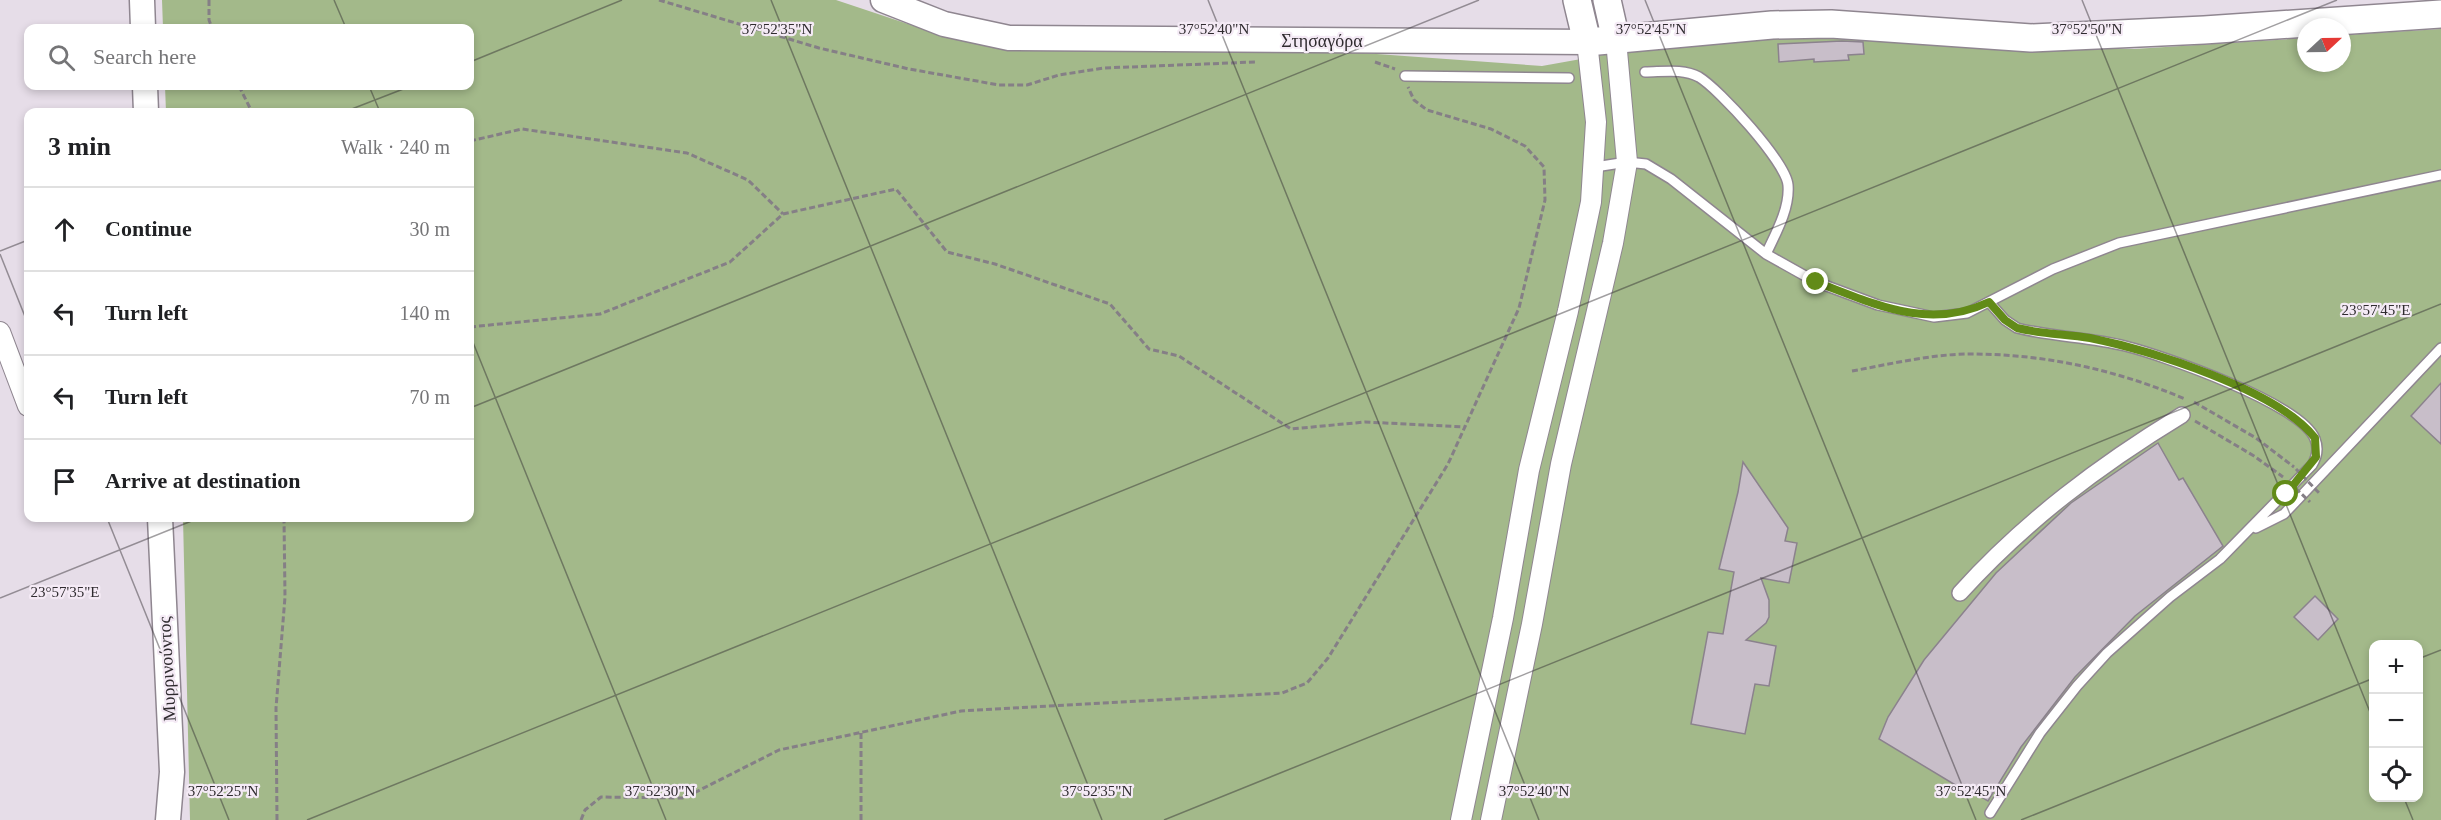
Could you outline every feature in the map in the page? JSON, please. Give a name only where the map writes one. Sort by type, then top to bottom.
[{"type":"main road","points":[[1577,0],[1587,42],[1772,26],[1831,24],[2031,38],[2204,30],[2441,14]]},
{"type":"main road","points":[[1607,0],[1616,40]]},
{"type":"street","points":[[142,0],[143,24]]},
{"type":"street","name":"Στησαγόρα","points":[[883,0],[944,24],[1009,38],[1587,42]]},
{"type":"street","points":[[1491,820],[1532,624],[1561,464],[1610,254],[1627,162],[1616,40]]},
{"type":"street","points":[[1461,820],[1503,618],[1529,470],[1568,311],[1591,202],[1595,167],[1596,122],[1587,42]]},
{"type":"street","points":[[145,90],[146,108]]},
{"type":"street","points":[[0,332],[24,395]]},
{"type":"street","points":[[1960,593],[2028,525],[2078,483],[2125,449],[2182,415]]},
{"type":"street","name":"Μυρρινούντος","points":[[160,522],[172,772],[168,820]]},
{"type":"street","points":[[1503,618],[1532,624]]},
{"type":"lane","points":[[1644,72],[1682,71],[1697,76],[1719,92],[1778,161],[1788,182],[1788,201],[1766,254]]},
{"type":"lane","points":[[1405,76],[1569,78]]},
{"type":"lane","points":[[1595,167],[1627,162],[1646,164],[1671,179],[1766,254],[1816,282],[1904,312],[1945,315],[1967,313],[2053,269],[2120,243],[2441,175]]},
{"type":"lane","points":[[1989,302],[2005,320],[2017,328],[2125,346],[2157,354],[2218,377],[2262,399],[2308,429],[2315,438],[2316,457],[2249,531],[2220,559],[2138,623],[2092,669],[2040,733],[1989,813]]},
{"type":"lane","points":[[2249,531],[2284,514],[2441,348]]},
{"type":"path","points":[[209,0],[210,24]]},
{"type":"path","points":[[581,820],[585,810],[601,796],[684,798],[779,750],[961,711],[1282,693],[1307,683],[1328,658],[1448,464],[1519,308],[1545,200],[1544,167],[1525,146],[1491,129],[1427,110],[1414,100],[1405,76]]},
{"type":"path","points":[[241,90],[250,108]]},
{"type":"path","points":[[474,140],[522,129],[687,153],[748,180],[783,214]]},
{"type":"path","points":[[474,327],[600,314],[730,262],[783,214],[896,189],[947,252],[995,264],[1110,304],[1149,349],[1179,356],[1291,429],[1365,422],[1465,427]]},
{"type":"path","points":[[1852,371],[1969,354],[2029,357],[2085,366],[2140,380],[2196,404],[2256,438],[2296,469],[2319,494]]},
{"type":"path","points":[[2182,415],[2220,434],[2289,482],[2310,502]]},
{"type":"path","points":[[277,820],[276,719],[285,597],[284,522]]},
{"type":"path","points":[[861,733],[861,820]]},
{"type":"green space","points":[[162,0],[836,0],[941,35],[1335,51],[1542,66],[1676,42],[1823,31],[1984,45],[2134,49],[2297,39],[2297,72],[2351,72],[2351,34],[2441,29],[2441,820],[190,820],[183,522],[474,522],[474,108],[166,108],[165,90],[474,90],[474,24],[163,24]]},
{"type":"building","points":[[1863,42],[1864,54],[1848,55],[1849,60],[1814,62],[1814,59],[1779,62],[1778,44]]},
{"type":"building","points":[[2441,383],[2441,444],[2411,416]]},
{"type":"building","points":[[2158,443],[2179,480],[2183,478],[2223,546],[2135,616],[2075,677],[2021,747],[1988,801],[1973,792],[1972,795],[1879,739],[1888,717],[1924,660],[1996,573],[2071,503]]},
{"type":"building","points":[[1743,462],[1788,528],[1785,541],[1797,543],[1789,583],[1761,578],[1769,600],[1769,617],[1766,623],[1746,640],[1776,646],[1769,686],[1755,684],[1745,734],[1691,724],[1708,632],[1723,634],[1734,572],[1719,569]]},
{"type":"building","points":[[2315,596],[2338,619],[2318,640],[2294,617]]},
{"type":"route","points":[[1816,282],[1878,305],[1904,312],[1934,316],[1967,313],[1989,302],[2005,320],[2017,328],[2088,338],[2125,346],[2157,354],[2218,377],[2292,417],[2308,429],[2315,438],[2318,449],[2312,465],[2286,494]]}]
